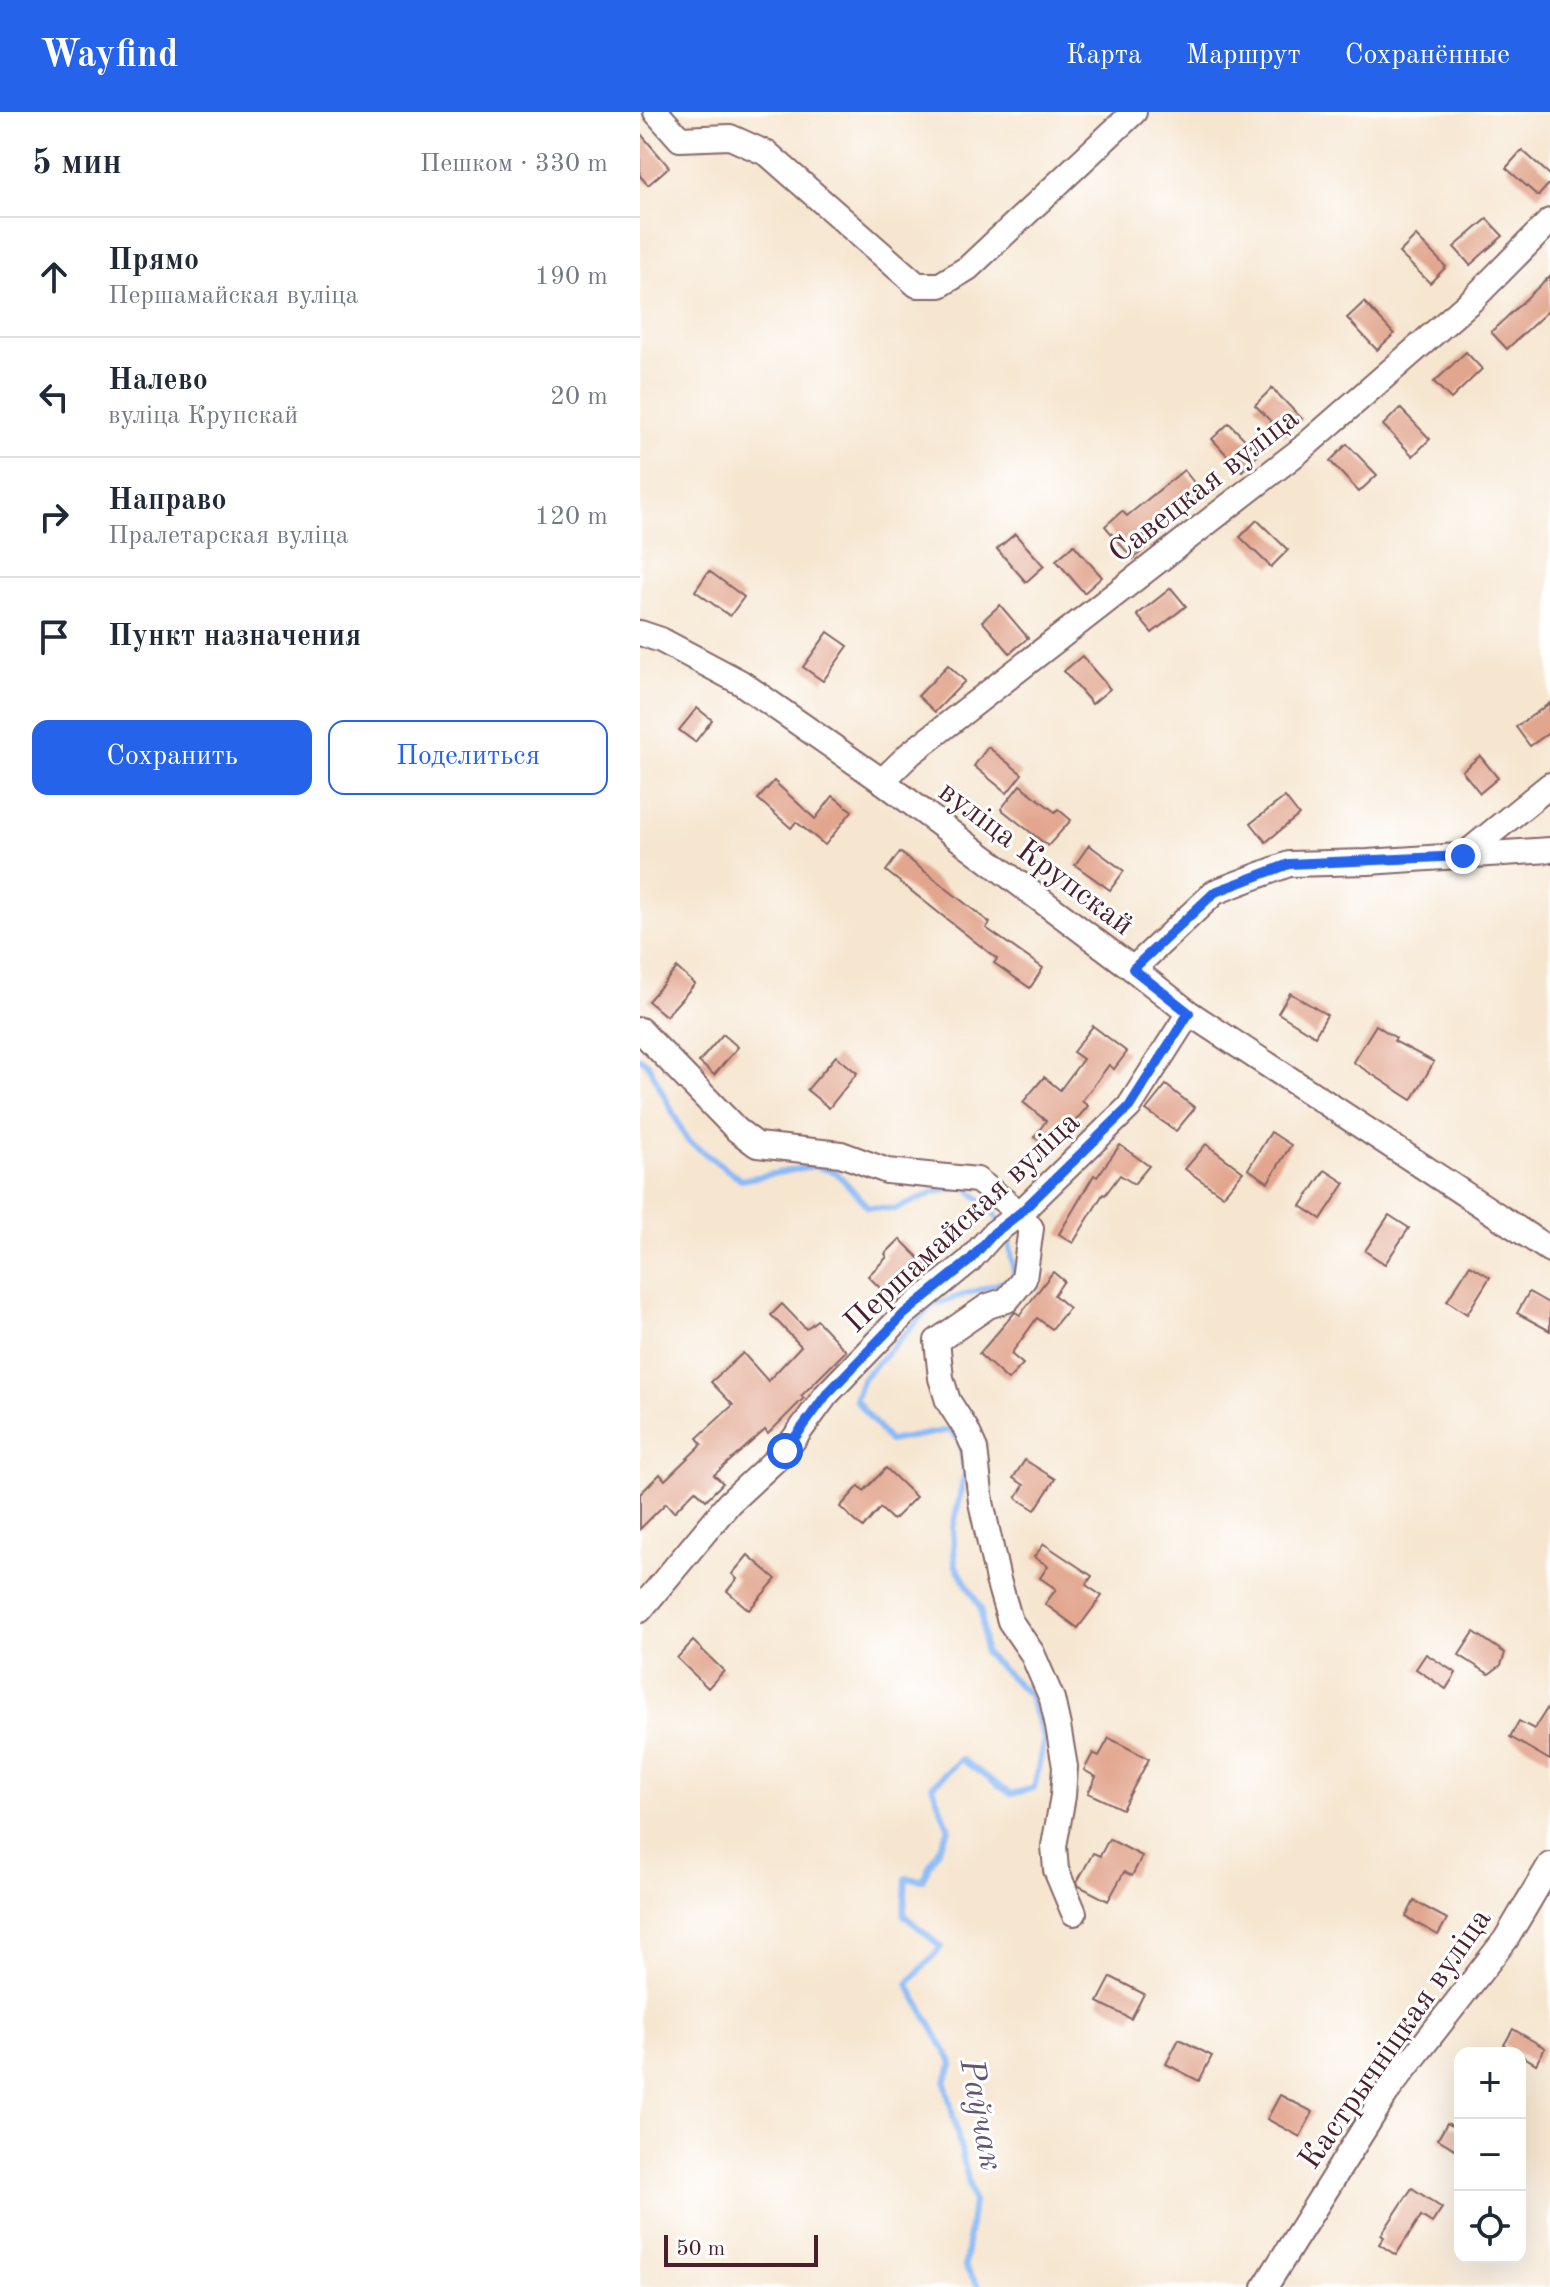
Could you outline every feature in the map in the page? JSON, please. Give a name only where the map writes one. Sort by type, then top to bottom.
[{"type":"street","points":[[656,112],[680,139],[730,137],[768,154],[917,285],[940,285],[968,268],[1134,112]]},
{"type":"street","name":"Савецкая вуліца","points":[[882,781],[911,753],[1298,452],[1472,300],[1550,221]]},
{"type":"street","name":"вуліца Крупскай","points":[[640,633],[661,640],[740,682],[882,781],[1189,1013],[1550,1250]]},
{"type":"street","points":[[1463,856],[1550,785]]},
{"type":"street","points":[[1133,969],[1215,892],[1289,864],[1550,850]]},
{"type":"street","name":"Першамайская вуліца","points":[[640,1610],[729,1503],[785,1451],[826,1395],[904,1314],[969,1261],[1129,1107],[1189,1013]]},
{"type":"street","points":[[640,1030],[737,1130],[757,1145],[841,1154],[887,1171],[977,1180],[1008,1222],[1031,1228],[1024,1279],[1007,1300],[988,1306],[937,1341],[938,1361],[948,1401],[975,1449],[983,1514],[1010,1621],[1032,1653],[1052,1699],[1065,1767],[1054,1846],[1056,1870],[1074,1913]]},
{"type":"street","name":"Кастрычніцкая вуліца","points":[[1265,2287],[1389,2089],[1506,1939],[1550,1865]]},
{"type":"building","points":[[640,133],[669,167],[648,185],[640,176]]},
{"type":"building","points":[[1522,150],[1550,175],[1550,183],[1538,196],[1506,168]]},
{"type":"building","points":[[1487,219],[1503,236],[1470,265],[1454,247]]},
{"type":"building","points":[[1416,236],[1446,267],[1430,283],[1399,253]]},
{"type":"building","points":[[1550,276],[1550,309],[1507,349],[1491,332]]},
{"type":"building","points":[[1364,302],[1394,334],[1377,350],[1347,318]]},
{"type":"building","points":[[1466,352],[1482,369],[1451,399],[1434,382]]},
{"type":"building","points":[[1272,388],[1302,419],[1285,436],[1255,405]]},
{"type":"building","points":[[1400,408],[1430,439],[1413,456],[1383,425]]},
{"type":"building","points":[[1229,423],[1259,454],[1242,471],[1212,439]]},
{"type":"building","points":[[1347,444],[1377,475],[1359,492],[1330,461]]},
{"type":"building","points":[[1184,470],[1199,489],[1143,534],[1151,543],[1133,559],[1105,526],[1122,511],[1127,516]]},
{"type":"building","points":[[1257,520],[1288,550],[1271,567],[1240,537]]},
{"type":"building","points":[[1015,534],[1044,566],[1026,582],[997,549]]},
{"type":"building","points":[[1074,545],[1102,577],[1084,593],[1056,560]]},
{"type":"building","points":[[709,571],[744,597],[730,616],[695,591]]},
{"type":"building","points":[[1171,588],[1186,606],[1152,633],[1137,615]]},
{"type":"building","points":[[1000,605],[1028,638],[1010,653],[982,621]]},
{"type":"building","points":[[828,632],[848,646],[823,681],[803,667]]},
{"type":"building","points":[[1082,656],[1110,689],[1092,704],[1064,671]]},
{"type":"building","points":[[948,665],[965,681],[935,712],[918,696]]},
{"type":"building","points":[[1550,703],[1550,732],[1530,746],[1516,727]]},
{"type":"building","points":[[697,708],[712,720],[695,742],[679,730]]},
{"type":"building","points":[[988,747],[1022,774],[1007,793],[974,766]]},
{"type":"building","points":[[1480,756],[1498,778],[1480,793],[1462,771]]},
{"type":"building","points":[[774,781],[815,819],[833,796],[852,811],[825,845],[796,822],[791,828],[758,799]]},
{"type":"building","points":[[1020,785],[1055,812],[1058,809],[1071,820],[1048,846],[1001,809]]},
{"type":"building","points":[[1285,797],[1299,815],[1266,842],[1251,823]]},
{"type":"building","points":[[1089,845],[1124,871],[1110,890],[1075,865]]},
{"type":"building","points":[[900,852],[990,923],[986,928],[1043,968],[1030,988],[994,963],[997,959],[886,871]]},
{"type":"building","points":[[677,968],[695,984],[666,1016],[648,1001]]},
{"type":"building","points":[[1290,993],[1327,1015],[1315,1036],[1278,1013]]},
{"type":"building","points":[[1376,1025],[1396,1038],[1394,1041],[1434,1062],[1412,1100],[1353,1062]]},
{"type":"building","points":[[1093,1026],[1127,1052],[1114,1069],[1109,1065],[1082,1101],[1088,1106],[1051,1150],[1034,1137],[1046,1121],[1023,1102],[1044,1077],[1060,1090],[1083,1059],[1073,1052]]},
{"type":"building","points":[[723,1034],[738,1047],[714,1075],[699,1062]]},
{"type":"building","points":[[836,1056],[857,1073],[829,1108],[807,1090]]},
{"type":"building","points":[[1166,1085],[1195,1108],[1176,1131],[1146,1110]]},
{"type":"building","points":[[1271,1132],[1291,1145],[1268,1182],[1248,1169]]},
{"type":"building","points":[[1206,1144],[1243,1172],[1223,1196],[1185,1169]]},
{"type":"building","points":[[1120,1145],[1149,1166],[1134,1184],[1120,1175],[1103,1194],[1073,1243],[1059,1234],[1094,1175],[1097,1177]]},
{"type":"building","points":[[1325,1170],[1345,1183],[1321,1219],[1301,1206]]},
{"type":"building","points":[[1389,1215],[1409,1228],[1385,1264],[1365,1251]]},
{"type":"building","points":[[900,1239],[928,1267],[892,1300],[868,1276]]},
{"type":"building","points":[[1470,1265],[1490,1277],[1467,1314],[1447,1301]]},
{"type":"building","points":[[1053,1272],[1064,1281],[1054,1295],[1069,1308],[1052,1329],[1037,1318],[1011,1354],[1023,1364],[1008,1380],[979,1354],[1015,1312],[1020,1315]]},
{"type":"building","points":[[1529,1292],[1550,1304],[1550,1331],[1517,1313]]},
{"type":"building","points":[[782,1304],[806,1329],[817,1320],[846,1351],[768,1434],[765,1430],[714,1475],[723,1483],[706,1500],[695,1490],[674,1512],[666,1503],[640,1529],[640,1494],[660,1474],[665,1480],[702,1444],[697,1438],[733,1405],[711,1382],[743,1353],[768,1381],[801,1346],[771,1315]]},
{"type":"building","points":[[1025,1460],[1055,1479],[1035,1510],[1016,1498],[1024,1485],[1013,1478]]},
{"type":"building","points":[[886,1468],[916,1497],[893,1520],[880,1508],[863,1528],[840,1507],[859,1486],[864,1491]]},
{"type":"building","points":[[1044,1544],[1092,1576],[1086,1585],[1102,1596],[1078,1628],[1045,1604],[1056,1589],[1040,1578],[1048,1566],[1034,1557]]},
{"type":"building","points":[[748,1555],[776,1579],[749,1610],[727,1591],[737,1579],[732,1574]]},
{"type":"building","points":[[1474,1632],[1505,1653],[1501,1665],[1489,1674],[1459,1655]]},
{"type":"building","points":[[693,1641],[724,1671],[708,1688],[677,1658]]},
{"type":"building","points":[[1426,1654],[1456,1673],[1446,1689],[1416,1669]]},
{"type":"building","points":[[1550,1704],[1550,1760],[1510,1737],[1519,1721],[1534,1729]]},
{"type":"building","points":[[1109,1738],[1149,1759],[1122,1809],[1088,1793],[1096,1777],[1084,1770],[1093,1753],[1099,1756]]},
{"type":"building","points":[[1109,1839],[1142,1856],[1132,1876],[1124,1872],[1108,1901],[1077,1882],[1093,1853],[1100,1856]]},
{"type":"building","points":[[1414,1901],[1447,1919],[1438,1935],[1406,1917]]},
{"type":"building","points":[[1111,1977],[1144,1994],[1131,2019],[1098,2002]]},
{"type":"building","points":[[1513,2029],[1545,2048],[1536,2064],[1526,2058],[1526,2047],[1504,2045]]},
{"type":"building","points":[[1179,2039],[1212,2056],[1199,2081],[1166,2064]]},
{"type":"building","points":[[1280,2095],[1313,2112],[1300,2137],[1267,2119]]},
{"type":"building","points":[[1447,2123],[1454,2127],[1454,2148],[1438,2139]]},
{"type":"building","points":[[1412,2188],[1442,2208],[1432,2223],[1421,2216],[1396,2255],[1379,2244],[1384,2237],[1381,2235]]},
{"type":"waterway","name":"Раўчак","points":[[640,1058],[648,1064],[687,1140],[741,1180],[814,1166],[836,1172],[868,1207],[895,1209],[935,1192],[958,1188]]},
{"type":"waterway","name":"Раўчак","points":[[968,1188],[998,1220]]},
{"type":"waterway","name":"Раўчак","points":[[979,2287],[965,2267],[973,2201],[945,2081],[953,2064],[908,1984],[941,1947],[904,1915],[906,1878],[922,1880],[949,1829],[932,1786],[961,1759],[1011,1794],[1034,1788],[1044,1739],[1028,1694],[985,1653],[981,1609],[955,1564],[953,1528],[965,1473],[960,1441],[949,1430],[889,1441],[855,1399],[863,1378],[932,1305],[1015,1278],[1005,1234]]},
{"type":"route","points":[[785,1451],[826,1395],[904,1314],[969,1261],[994,1233],[1020,1213],[1129,1107],[1189,1013],[1133,969],[1215,892],[1289,864],[1463,856]]}]
